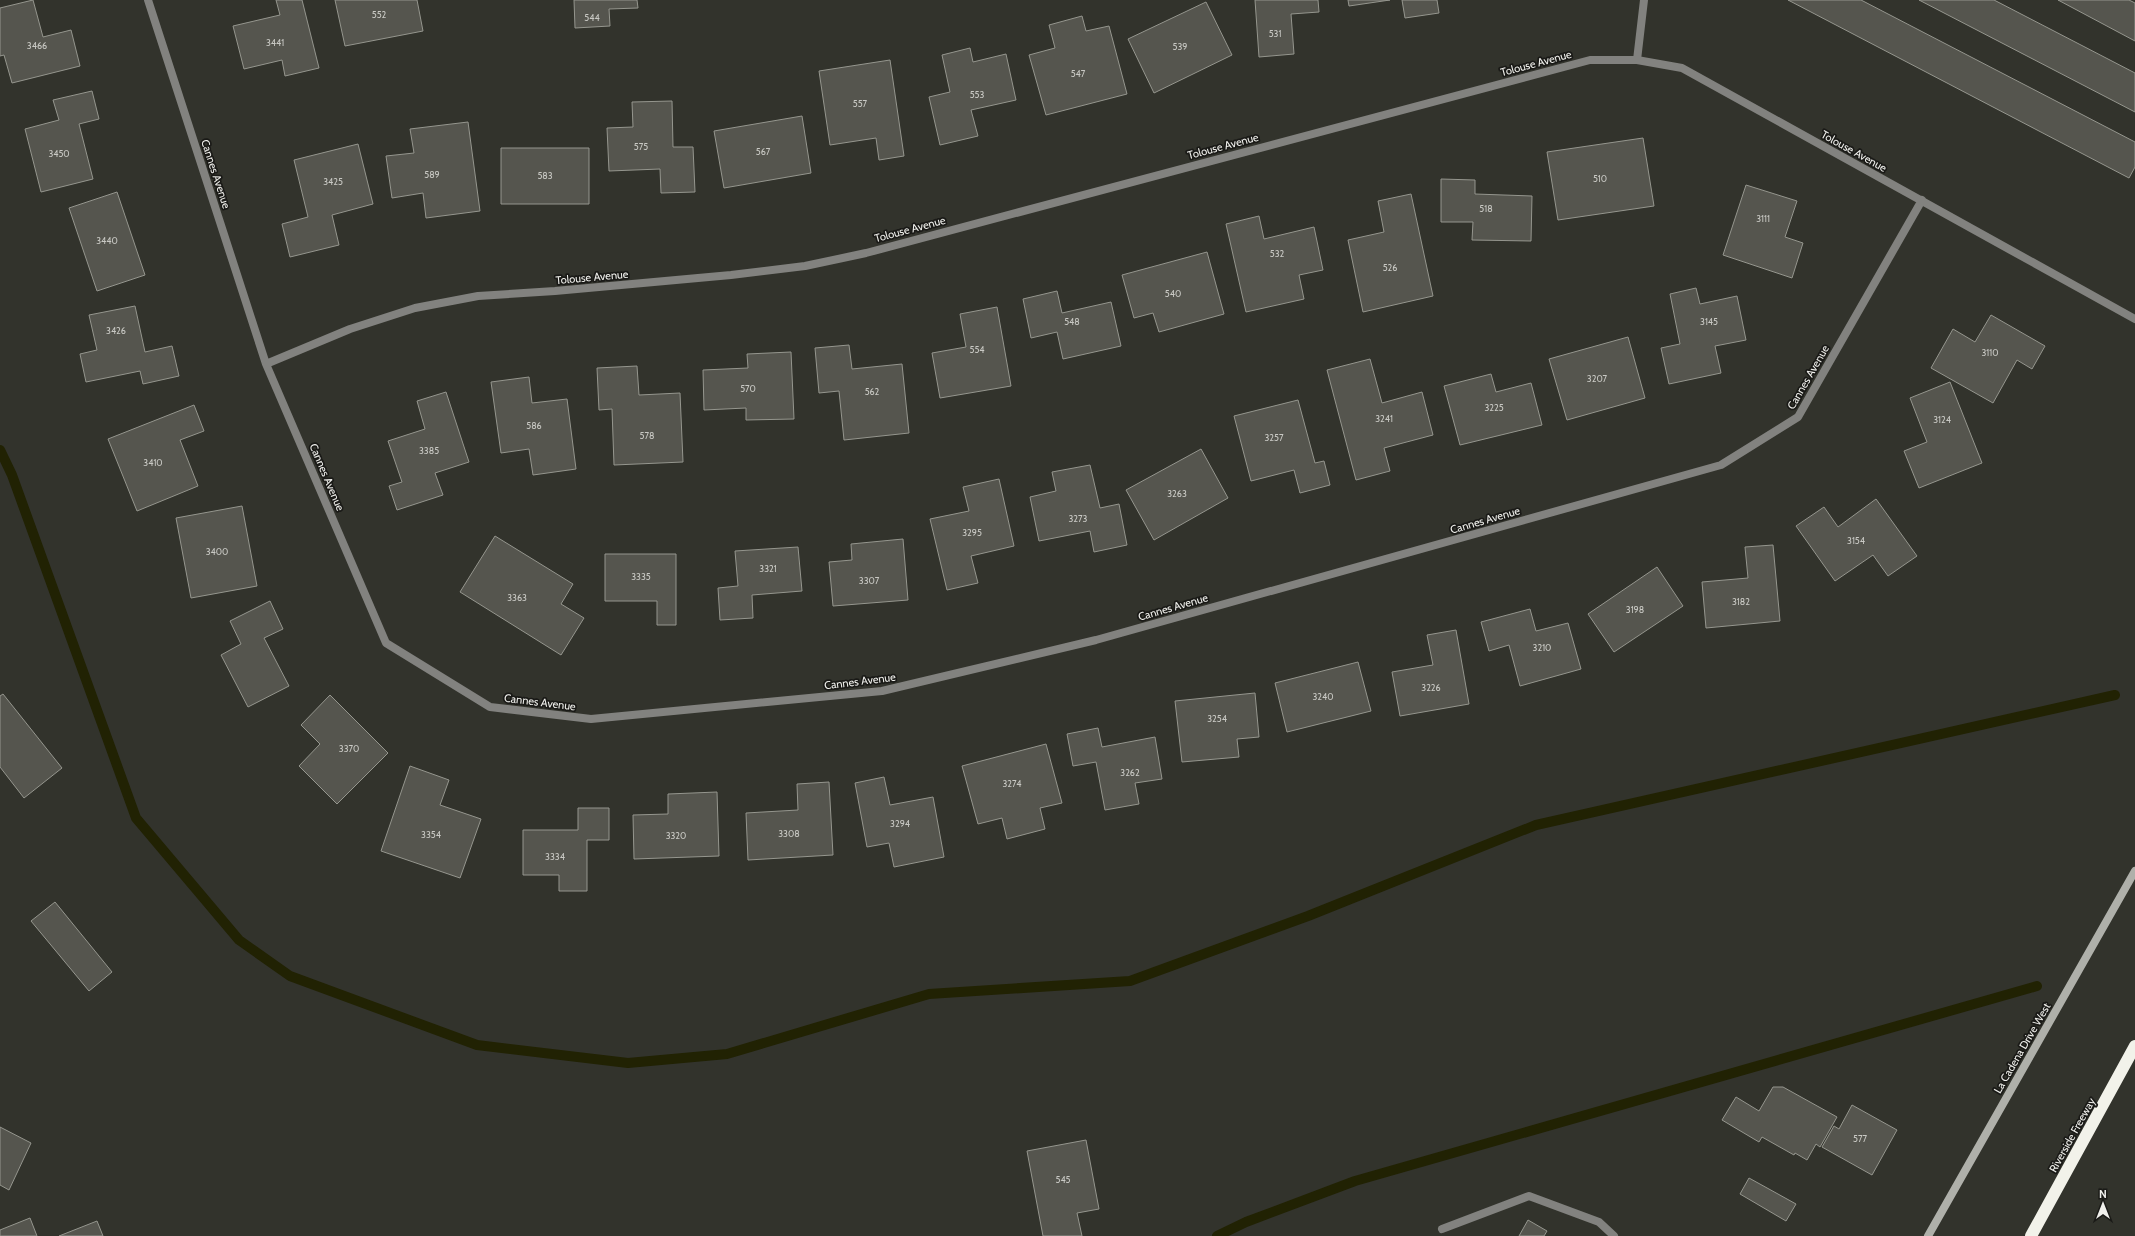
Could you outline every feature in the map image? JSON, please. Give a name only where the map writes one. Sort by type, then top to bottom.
[{"type":"highway","name":"Riverside Freeway","points":[[2031,1236],[2135,1046]]},
{"type":"main road","name":"La Cadena Drive West","points":[[1928,1236],[2135,871]]},
{"type":"street","name":"Cannes Avenue","points":[[148,0],[266,364],[386,643],[490,707],[591,719],[882,691],[1096,640],[1722,465],[1798,417],[1922,200]]},
{"type":"street","points":[[1637,60],[1644,0]]},
{"type":"street","name":"Tolouse Avenue","points":[[266,364],[350,329],[415,308],[478,296],[555,291],[805,266],[866,253],[1590,60],[1637,60],[1682,68],[2135,319]]},
{"type":"street","points":[[1442,1229],[1529,1196],[1599,1222],[1614,1236]]},
{"type":"building","points":[[33,0],[43,37],[71,30],[80,66],[12,83],[4,55],[0,56],[0,8]]},
{"type":"building","points":[[276,0],[302,0],[319,68],[285,76],[282,60],[244,69],[233,26],[280,15]]},
{"type":"building","points":[[335,0],[417,0],[423,31],[345,46]]},
{"type":"building","points":[[574,0],[637,0],[638,8],[609,9],[610,26],[575,28]]},
{"type":"building","points":[[1255,0],[1318,0],[1319,12],[1291,14],[1294,54],[1259,57]]},
{"type":"building","points":[[1348,0],[1390,0],[1349,6]]},
{"type":"building","points":[[1402,0],[1437,0],[1439,13],[1405,18]]},
{"type":"building","points":[[1788,0],[1861,0],[2135,142],[2135,167],[2129,178]]},
{"type":"building","points":[[1919,0],[1994,0],[2135,73],[2135,112]]},
{"type":"building","points":[[2058,0],[2129,0],[2135,3],[2135,41]]},
{"type":"building","points":[[1206,2],[1232,55],[1154,93],[1128,39]]},
{"type":"building","points":[[1082,16],[1086,31],[1109,26],[1127,94],[1046,115],[1029,55],[1055,48],[1049,25]]},
{"type":"building","points":[[970,48],[973,62],[1006,54],[1016,100],[971,110],[978,136],[940,145],[929,97],[950,92],[942,55]]},
{"type":"building","points":[[890,60],[904,156],[879,160],[876,138],[830,145],[819,71]]},
{"type":"building","points":[[92,91],[99,119],[79,124],[93,179],[41,192],[25,129],[59,120],[53,100]]},
{"type":"building","points":[[672,101],[673,147],[693,147],[695,192],[661,193],[660,169],[609,171],[607,128],[633,127],[632,102]]},
{"type":"building","points":[[802,116],[811,173],[724,188],[714,131]]},
{"type":"building","points":[[468,122],[480,211],[426,218],[423,193],[392,198],[386,156],[414,153],[410,129]]},
{"type":"building","points":[[1643,138],[1654,206],[1558,220],[1547,152]]},
{"type":"building","points":[[358,144],[373,204],[332,215],[339,245],[290,257],[282,224],[308,217],[294,160]]},
{"type":"building","points":[[501,148],[589,148],[589,204],[501,204]]},
{"type":"building","points":[[1441,179],[1475,180],[1475,194],[1532,196],[1531,241],[1472,240],[1473,222],[1441,222]]},
{"type":"building","points":[[1746,185],[1797,201],[1785,237],[1803,243],[1792,278],[1723,255]]},
{"type":"building","points":[[117,192],[145,275],[97,291],[69,208]]},
{"type":"building","points":[[1411,194],[1433,296],[1363,312],[1348,240],[1384,232],[1378,201]]},
{"type":"building","points":[[1259,216],[1264,239],[1314,227],[1323,270],[1299,275],[1304,299],[1246,312],[1226,224]]},
{"type":"building","points":[[1207,252],[1224,314],[1159,332],[1153,313],[1134,318],[1122,275]]},
{"type":"building","points":[[1696,288],[1700,304],[1737,296],[1746,340],[1715,346],[1721,373],[1669,384],[1661,348],[1680,344],[1670,294]]},
{"type":"building","points":[[1057,291],[1062,313],[1111,302],[1121,346],[1063,359],[1057,332],[1031,338],[1023,299]]},
{"type":"building","points":[[135,306],[145,352],[172,346],[179,376],[143,384],[140,371],[86,382],[80,354],[97,350],[89,315]]},
{"type":"building","points":[[997,307],[1011,386],[940,398],[932,353],[966,347],[960,314]]},
{"type":"building","points":[[1991,315],[2045,346],[2032,369],[2017,360],[1993,403],[1931,368],[1953,329],[1975,342]]},
{"type":"building","points":[[1628,337],[1645,398],[1567,420],[1549,359]]},
{"type":"building","points":[[849,345],[852,369],[902,364],[909,433],[844,440],[839,391],[819,393],[815,348]]},
{"type":"building","points":[[791,352],[794,419],[746,420],[746,408],[704,410],[703,370],[748,368],[747,354]]},
{"type":"building","points":[[1370,359],[1382,403],[1422,392],[1433,435],[1384,448],[1390,471],[1356,480],[1327,370]]},
{"type":"building","points":[[637,366],[639,395],[680,393],[683,462],[614,465],[612,409],[599,410],[597,368]]},
{"type":"building","points":[[1491,374],[1496,392],[1531,383],[1542,425],[1460,445],[1444,386]]},
{"type":"building","points":[[529,377],[532,403],[567,399],[576,469],[533,475],[529,449],[501,453],[491,382]]},
{"type":"building","points":[[1950,382],[1982,463],[1919,488],[1904,451],[1927,442],[1910,398]]},
{"type":"building","points":[[446,392],[469,462],[435,473],[443,495],[397,510],[389,486],[402,482],[388,441],[425,429],[417,401]]},
{"type":"building","points":[[1298,400],[1315,463],[1324,461],[1330,485],[1300,493],[1294,470],[1251,481],[1234,416]]},
{"type":"building","points":[[194,405],[204,431],[180,440],[198,486],[137,511],[108,439]]},
{"type":"building","points":[[1201,449],[1228,498],[1154,540],[1126,490]]},
{"type":"building","points":[[1090,465],[1100,508],[1119,504],[1127,545],[1094,552],[1090,531],[1039,541],[1030,497],[1056,491],[1052,472]]},
{"type":"building","points":[[999,479],[1014,546],[971,556],[978,583],[947,590],[930,519],[969,511],[963,487]]},
{"type":"building","points":[[1876,499],[1917,556],[1888,576],[1873,555],[1835,581],[1796,526],[1824,507],[1838,527]]},
{"type":"building","points":[[242,506],[257,586],[191,598],[176,518]]},
{"type":"building","points":[[495,536],[573,584],[561,604],[584,618],[561,655],[460,592]]},
{"type":"building","points":[[903,539],[908,600],[833,606],[829,562],[852,560],[851,544]]},
{"type":"building","points":[[1773,545],[1780,621],[1706,628],[1702,582],[1748,578],[1745,547]]},
{"type":"building","points":[[798,547],[802,591],[752,595],[753,618],[720,620],[718,588],[738,586],[735,551]]},
{"type":"building","points":[[605,554],[676,554],[676,625],[657,625],[657,601],[605,601]]},
{"type":"building","points":[[1657,567],[1683,606],[1614,652],[1588,614]]},
{"type":"building","points":[[270,601],[283,629],[264,638],[289,686],[248,707],[221,655],[241,644],[230,621]]},
{"type":"building","points":[[1530,609],[1536,631],[1568,623],[1581,669],[1520,686],[1509,645],[1489,651],[1481,622]]},
{"type":"building","points":[[1456,630],[1469,704],[1400,716],[1392,672],[1433,665],[1427,635]]},
{"type":"building","points":[[1358,662],[1371,711],[1287,732],[1275,683]]},
{"type":"building","points":[[1255,693],[1259,737],[1237,739],[1239,757],[1182,762],[1175,701]]},
{"type":"building","points":[[3,694],[62,768],[24,798],[0,767],[0,696]]},
{"type":"building","points":[[330,695],[388,753],[337,804],[299,766],[320,744],[301,725]]},
{"type":"building","points":[[1098,728],[1102,747],[1155,737],[1162,779],[1135,783],[1139,804],[1105,810],[1096,762],[1073,766],[1067,734]]},
{"type":"building","points":[[1046,744],[1062,803],[1040,808],[1045,829],[1007,839],[1002,818],[978,824],[962,766]]},
{"type":"building","points":[[410,766],[449,780],[440,805],[481,819],[460,878],[381,851]]},
{"type":"building","points":[[884,777],[890,805],[933,797],[944,857],[894,867],[889,843],[867,847],[855,783]]},
{"type":"building","points":[[829,782],[833,855],[748,860],[746,813],[798,810],[797,784]]},
{"type":"building","points":[[717,792],[719,856],[634,859],[633,815],[668,814],[668,794]]},
{"type":"building","points":[[578,808],[609,808],[609,840],[587,840],[587,891],[559,891],[559,875],[523,875],[523,830],[578,830]]},
{"type":"building","points":[[55,902],[112,972],[89,991],[31,921]]},
{"type":"building","points":[[1773,1087],[1783,1087],[1837,1117],[1820,1147],[1816,1144],[1807,1160],[1795,1153],[1794,1155],[1762,1137],[1759,1142],[1722,1120],[1736,1097],[1759,1111]]},
{"type":"building","points":[[1852,1105],[1897,1130],[1872,1175],[1822,1147],[1834,1126],[1839,1129]]},
{"type":"building","points":[[0,1127],[31,1143],[9,1190],[0,1185]]},
{"type":"building","points":[[1086,1140],[1099,1209],[1077,1213],[1082,1236],[1043,1236],[1027,1151]]},
{"type":"building","points":[[1749,1178],[1796,1204],[1786,1221],[1740,1194]]},
{"type":"building","points":[[30,1218],[37,1236],[0,1236],[0,1230]]},
{"type":"building","points":[[1528,1220],[1547,1231],[1544,1236],[1519,1236]]},
{"type":"building","points":[[97,1221],[103,1236],[59,1236]]},
{"type":"waterway","points":[[0,450],[12,475],[136,818],[239,940],[290,976],[477,1045],[628,1063],[727,1054],[929,994],[1130,981],[1308,916],[1536,825],[2115,695]]},
{"type":"waterway","points":[[1217,1236],[1246,1222],[1355,1181],[2037,986]]}]
